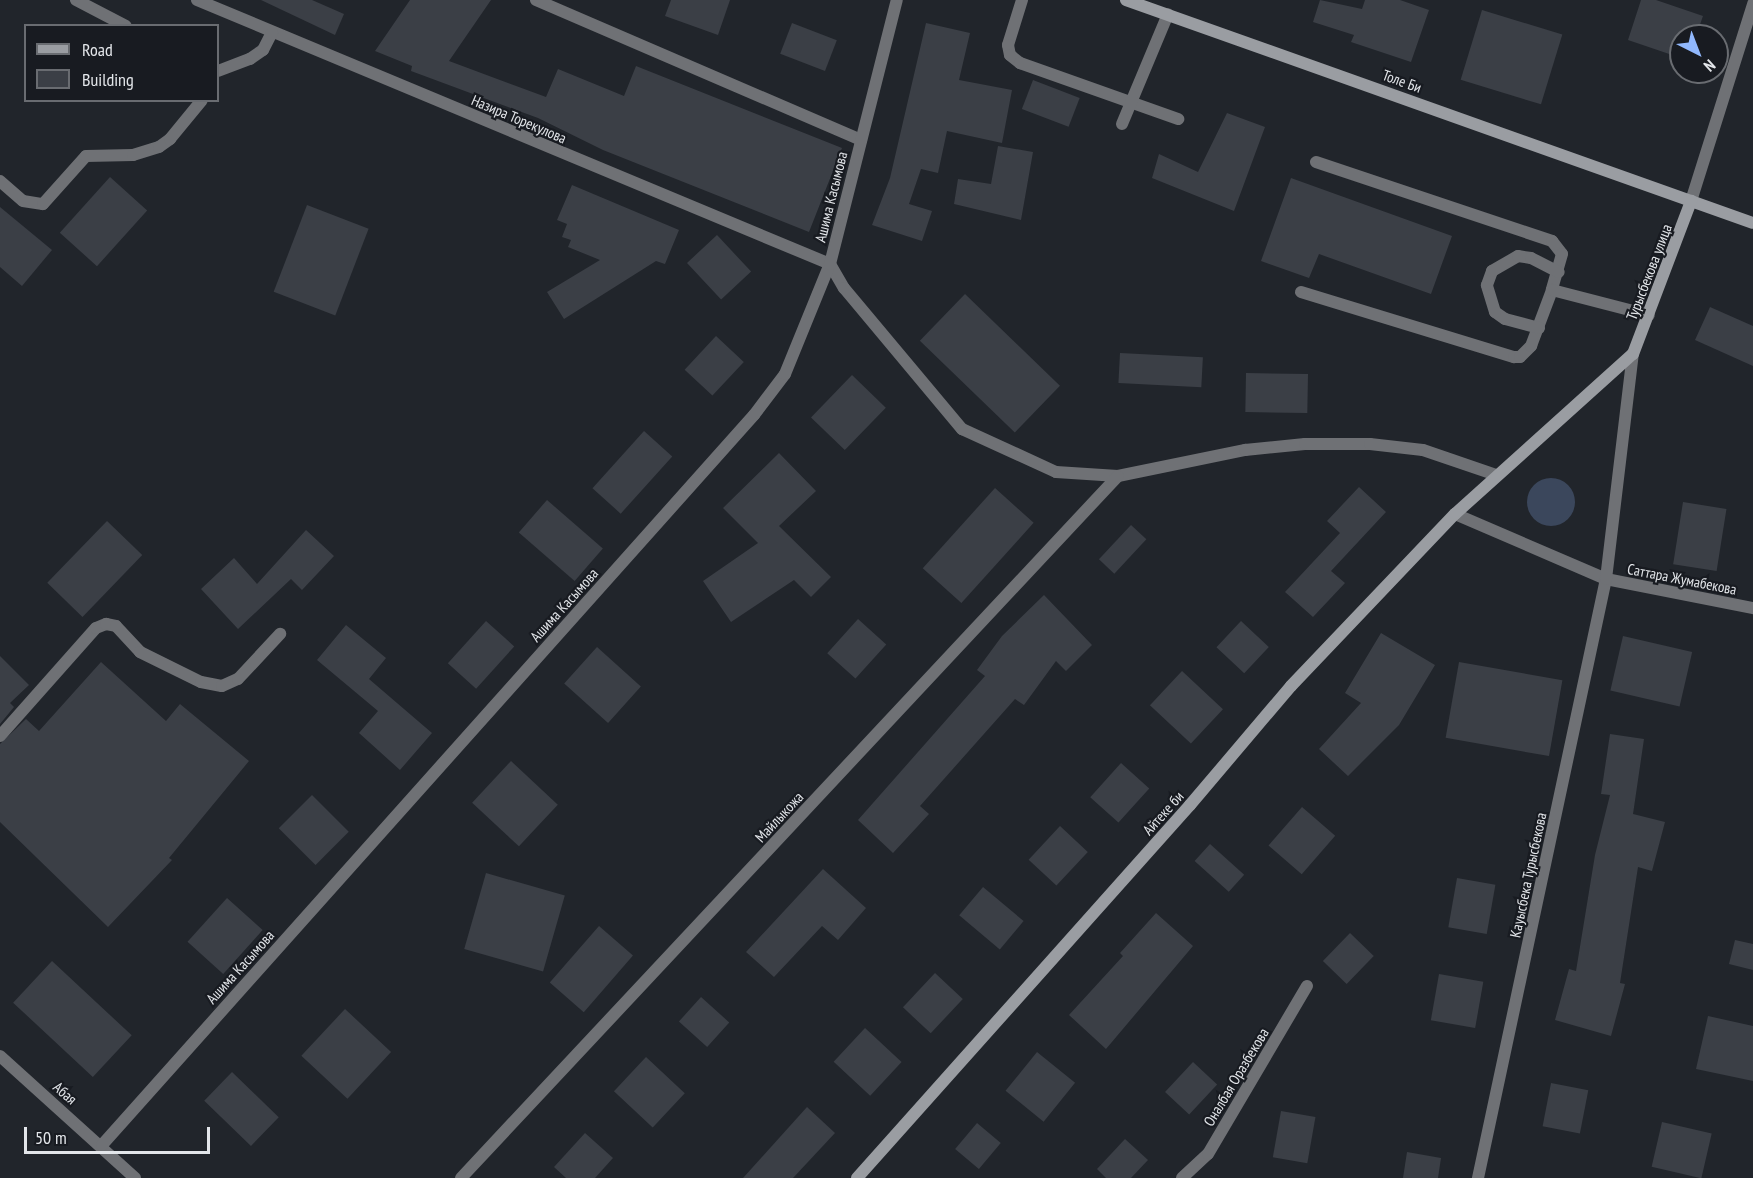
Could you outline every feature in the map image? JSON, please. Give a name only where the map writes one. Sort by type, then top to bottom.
[{"type":"street","points":[[76,0],[122,24]]},
{"type":"street","name":"Назира Торекулова","points":[[197,0],[830,264]]},
{"type":"street","points":[[536,0],[599,31],[861,141]]},
{"type":"street","name":"Ашима Касымова","points":[[102,1145],[754,415],[785,374],[830,264],[897,0]]},
{"type":"street","points":[[1022,0],[1008,38],[1010,55],[1020,63],[1178,119]]},
{"type":"street","name":"Толе Би","points":[[1126,0],[1691,201]]},
{"type":"street","points":[[1753,4],[1691,201],[1753,223]]},
{"type":"street","points":[[1122,124],[1168,14]]},
{"type":"street","points":[[219,71],[250,59],[263,50],[272,32]]},
{"type":"street","points":[[0,181],[23,201],[43,204],[86,156],[133,154],[159,147],[171,139],[200,102]]},
{"type":"street","points":[[1301,292],[1514,357],[1525,353],[1539,328],[1559,272],[1562,254],[1552,241],[1316,162]]},
{"type":"street","name":"Турысбекова улица","points":[[1633,354],[1691,201]]},
{"type":"street","points":[[1539,328],[1505,319],[1495,312],[1487,285],[1492,271],[1518,256],[1531,258],[1559,272]]},
{"type":"street","points":[[830,264],[873,323],[962,429],[1056,472],[1118,476],[1245,450],[1305,444],[1423,450],[1496,475]]},
{"type":"street","points":[[1552,290],[1649,315]]},
{"type":"street","name":"Айтеке би","points":[[857,1178],[1190,805],[1291,686],[1455,514],[1633,354]]},
{"type":"street","name":"Кауысбека Турысбекова","points":[[1478,1178],[1606,579],[1633,354]]},
{"type":"street","name":"Майлыкожа","points":[[462,1178],[1118,476]]},
{"type":"street","name":"Саттара Жумабекова","points":[[1455,514],[1606,579],[1753,608]]},
{"type":"street","points":[[0,736],[96,628],[106,624],[116,626],[141,652],[201,682],[222,686],[238,679],[280,633]]},
{"type":"street","name":"Оналбая Оразбекова","points":[[1187,1176],[1208,1154],[1307,986]]},
{"type":"street","name":"Абая","points":[[0,1056],[102,1145],[135,1178]]},
{"type":"shaded area","points":[[1551,478],[1568,485],[1575,502],[1568,519],[1551,526],[1534,519],[1527,502],[1534,485]]},
{"type":"building","points":[[261,0],[312,0],[344,14],[335,35]]},
{"type":"building","points":[[410,0],[491,0],[449,61],[546,97],[558,69],[624,96],[636,66],[842,148],[809,232],[603,150],[538,118],[411,71],[412,66],[375,51]]},
{"type":"building","points":[[671,0],[730,0],[718,35],[665,16]]},
{"type":"building","points":[[1320,0],[1362,9],[1365,0],[1400,0],[1429,10],[1411,62],[1351,42],[1354,35],[1313,22]]},
{"type":"building","points":[[1641,0],[1656,0],[1703,16],[1700,24],[1669,24],[1669,54],[1628,40]]},
{"type":"building","points":[[1482,10],[1562,35],[1541,104],[1461,80]]},
{"type":"building","points":[[792,23],[837,40],[825,71],[780,54]]},
{"type":"building","points":[[926,23],[970,33],[959,80],[1012,90],[1002,143],[947,131],[938,173],[921,169],[909,204],[932,211],[922,241],[872,225],[890,178]]},
{"type":"building","points":[[1033,80],[1080,98],[1069,127],[1022,109]]},
{"type":"building","points":[[1227,113],[1265,127],[1234,211],[1152,178],[1159,154],[1198,172]]},
{"type":"building","points":[[998,146],[1033,152],[1021,220],[954,204],[958,179],[991,184]]},
{"type":"building","points":[[110,177],[147,210],[97,266],[60,233]]},
{"type":"building","points":[[1291,178],[1452,236],[1431,294],[1319,254],[1309,278],[1261,261]]},
{"type":"building","points":[[572,185],[679,230],[665,264],[656,261],[564,319],[547,292],[600,260],[568,247],[571,240],[562,237],[567,224],[557,220]]},
{"type":"building","points":[[307,205],[369,229],[335,315],[274,292]]},
{"type":"building","points":[[0,207],[52,250],[22,286],[0,267]]},
{"type":"building","points":[[717,235],[751,272],[721,300],[687,263]]},
{"type":"building","points":[[965,294],[1060,386],[1015,432],[920,341]]},
{"type":"building","points":[[1710,307],[1753,326],[1753,366],[1695,340]]},
{"type":"building","points":[[716,336],[744,362],[712,396],[685,370]]},
{"type":"building","points":[[1120,353],[1203,357],[1201,387],[1118,383]]},
{"type":"building","points":[[1246,373],[1308,374],[1307,413],[1245,412]]},
{"type":"building","points":[[852,375],[886,408],[845,450],[811,417]]},
{"type":"building","points":[[644,431],[672,456],[621,514],[592,488]]},
{"type":"building","points":[[779,453],[816,491],[779,526],[831,577],[811,597],[794,580],[731,622],[703,581],[758,543],[723,508]]},
{"type":"building","points":[[1359,487],[1386,512],[1331,571],[1345,583],[1313,617],[1285,592],[1340,533],[1327,521]]},
{"type":"building","points":[[995,488],[1034,523],[961,603],[923,568]]},
{"type":"building","points":[[547,500],[603,549],[575,581],[519,532]]},
{"type":"building","points":[[1683,502],[1726,509],[1717,571],[1673,564]]},
{"type":"building","points":[[107,521],[142,555],[83,617],[47,583]]},
{"type":"building","points":[[1131,525],[1146,539],[1114,574],[1099,559]]},
{"type":"building","points":[[306,530],[334,556],[302,590],[291,579],[238,629],[201,589],[234,558],[257,584]]},
{"type":"building","points":[[1044,595],[1092,645],[1066,671],[1056,661],[1024,705],[1015,699],[920,806],[929,814],[893,853],[858,820],[985,676],[977,670],[1002,636]]},
{"type":"building","points":[[858,619],[886,644],[855,679],[827,653]]},
{"type":"building","points":[[486,621],[514,646],[476,689],[448,663]]},
{"type":"building","points":[[1241,621],[1269,647],[1244,673],[1216,647]]},
{"type":"building","points":[[346,625],[386,658],[369,679],[432,733],[400,770],[359,733],[378,711],[317,660]]},
{"type":"building","points":[[1381,633],[1435,665],[1399,725],[1348,776],[1319,749],[1361,703],[1345,693]]},
{"type":"building","points":[[1623,636],[1692,652],[1680,707],[1610,691]]},
{"type":"building","points":[[597,647],[641,686],[608,723],[564,683]]},
{"type":"building","points":[[0,656],[29,685],[10,703],[14,707],[0,724]]},
{"type":"building","points":[[101,662],[166,721],[180,704],[249,761],[169,858],[172,860],[108,927],[0,822],[0,744],[26,719],[39,731]]},
{"type":"building","points":[[1459,662],[1562,680],[1549,756],[1446,738]]},
{"type":"building","points":[[1182,671],[1223,709],[1191,744],[1150,705]]},
{"type":"building","points":[[1610,734],[1644,739],[1633,814],[1665,822],[1652,871],[1638,867],[1620,983],[1625,984],[1611,1036],[1555,1020],[1569,969],[1576,971],[1595,855],[1610,795],[1601,794]]},
{"type":"building","points":[[511,761],[558,805],[519,846],[472,803]]},
{"type":"building","points":[[1121,763],[1149,788],[1118,823],[1090,797]]},
{"type":"building","points":[[312,795],[349,832],[316,865],[279,828]]},
{"type":"building","points":[[1302,807],[1335,836],[1302,874],[1269,845]]},
{"type":"building","points":[[1060,826],[1088,852],[1056,886],[1029,860]]},
{"type":"building","points":[[1210,844],[1244,875],[1229,892],[1195,861]]},
{"type":"building","points":[[823,869],[866,908],[838,940],[822,926],[774,977],[746,952]]},
{"type":"building","points":[[486,873],[565,896],[543,972],[464,949]]},
{"type":"building","points":[[1457,878],[1495,885],[1487,934],[1448,927]]},
{"type":"building","points":[[983,887],[1024,921],[1000,949],[959,915]]},
{"type":"building","points":[[227,898],[263,930],[223,974],[188,942]]},
{"type":"building","points":[[1156,913],[1193,946],[1106,1049],[1069,1015],[1123,956],[1120,953]]},
{"type":"building","points":[[599,926],[633,956],[584,1012],[550,983]]},
{"type":"building","points":[[1350,933],[1374,956],[1347,984],[1323,961]]},
{"type":"building","points":[[1735,940],[1753,944],[1753,970],[1729,964]]},
{"type":"building","points":[[52,961],[132,1035],[93,1077],[13,1003]]},
{"type":"building","points":[[935,973],[963,999],[931,1033],[903,1007]]},
{"type":"building","points":[[1439,974],[1483,982],[1475,1028],[1431,1020]]},
{"type":"building","points":[[701,997],[729,1022],[707,1047],[679,1022]]},
{"type":"building","points":[[345,1009],[391,1052],[347,1099],[301,1056]]},
{"type":"building","points":[[1708,1016],[1753,1026],[1753,1081],[1696,1069]]},
{"type":"building","points":[[865,1028],[902,1062],[870,1096],[834,1062]]},
{"type":"building","points":[[1037,1052],[1075,1083],[1044,1122],[1006,1091]]},
{"type":"building","points":[[646,1057],[685,1093],[653,1128],[614,1091]]},
{"type":"building","points":[[1193,1062],[1217,1085],[1189,1114],[1165,1092]]},
{"type":"building","points":[[232,1072],[279,1117],[251,1146],[204,1101]]},
{"type":"building","points":[[1551,1083],[1588,1090],[1580,1133],[1543,1126]]},
{"type":"building","points":[[807,1107],[835,1133],[793,1178],[743,1178]]},
{"type":"building","points":[[1281,1111],[1315,1117],[1307,1163],[1273,1157]]},
{"type":"building","points":[[1662,1122],[1712,1133],[1701,1178],[1652,1167]]},
{"type":"building","points":[[977,1123],[1001,1143],[979,1169],[955,1149]]},
{"type":"building","points":[[585,1133],[613,1158],[595,1178],[566,1178],[554,1167]]},
{"type":"building","points":[[1125,1139],[1148,1160],[1131,1178],[1106,1178],[1097,1169]]},
{"type":"building","points":[[1407,1152],[1441,1158],[1438,1178],[1403,1178]]}]
